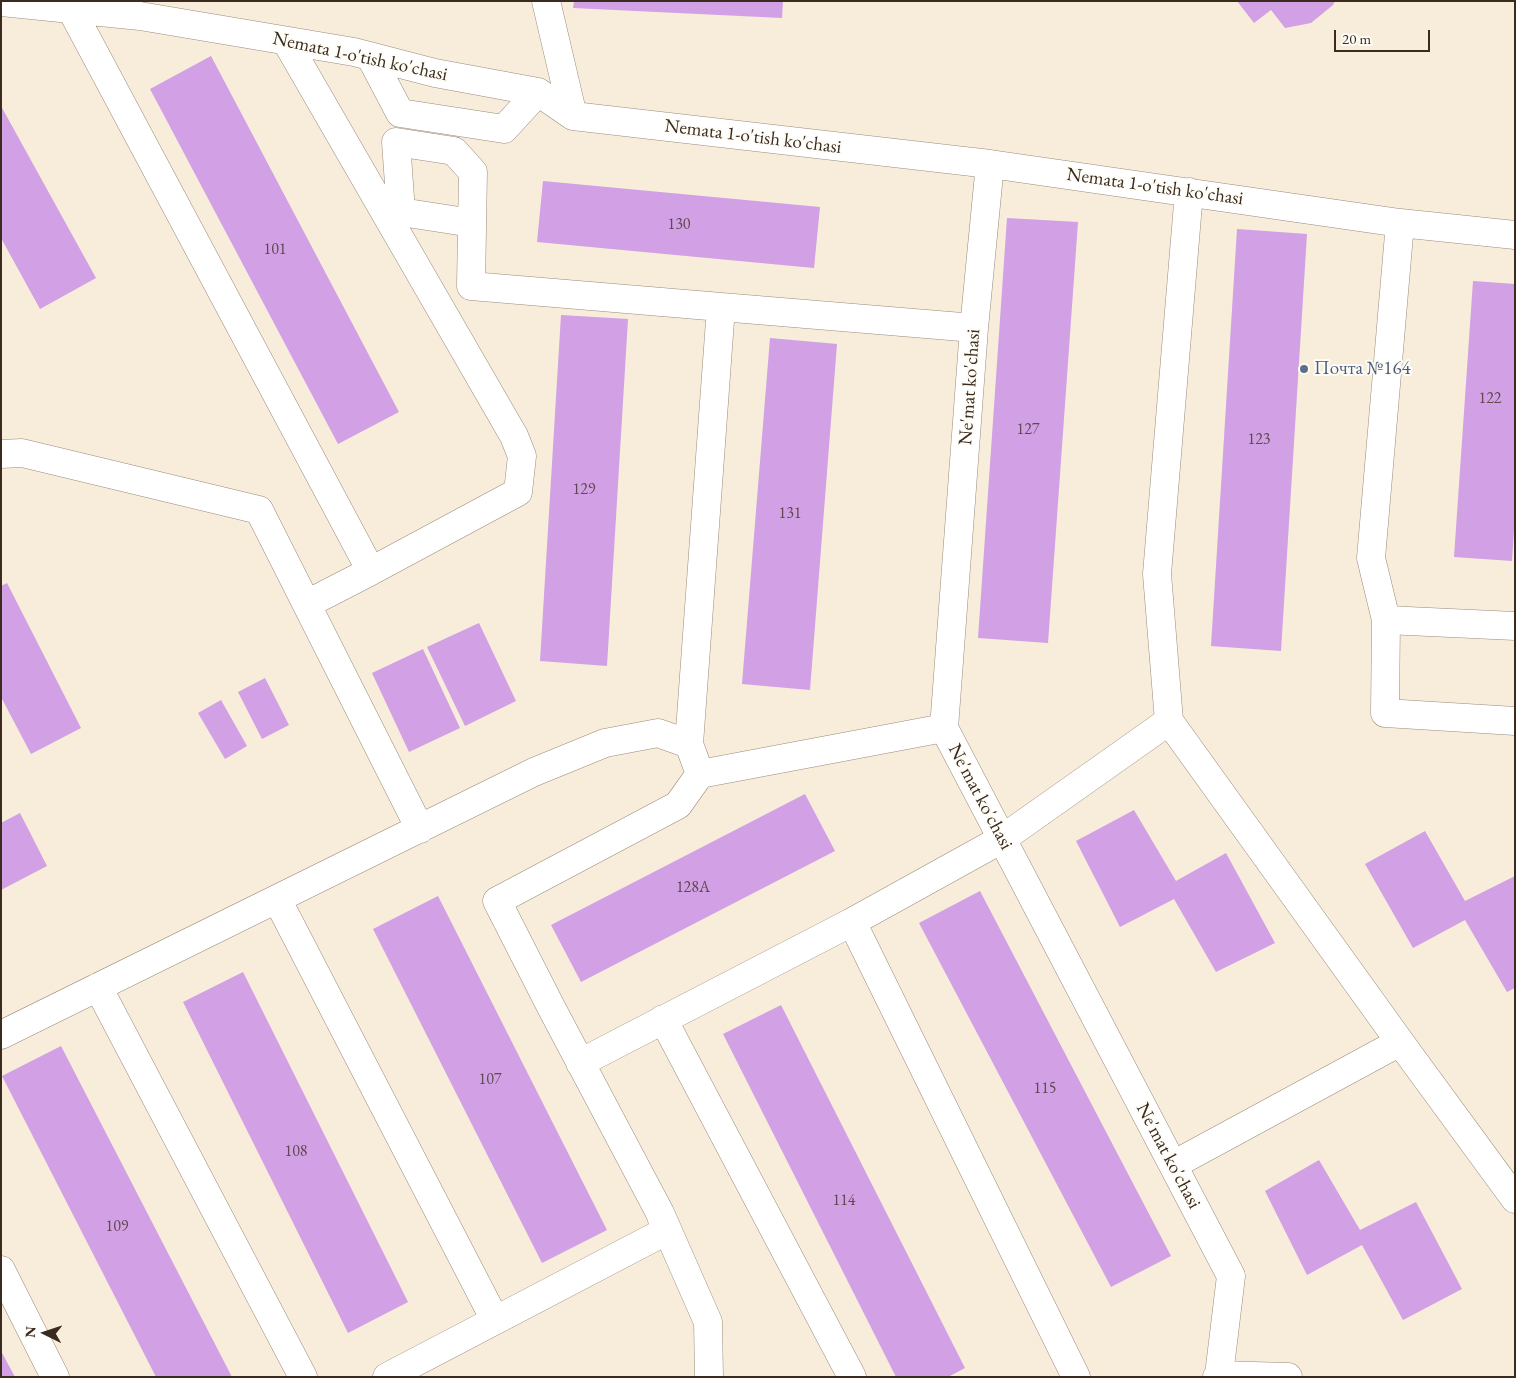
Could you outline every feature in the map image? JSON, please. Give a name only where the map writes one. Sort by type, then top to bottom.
[{"type":"street","points":[[546,1],[573,116]]},
{"type":"street","name":"Nemata 1-o'tish ko'chasi","points":[[1,2],[71,9],[140,9],[370,56],[435,73],[538,92],[573,116],[990,164],[1400,224],[1515,235]]},
{"type":"street","points":[[71,9],[371,571]]},
{"type":"street","points":[[286,40],[514,436],[522,456],[518,492],[307,604]]},
{"type":"street","points":[[370,56],[400,113],[504,129],[538,92]]},
{"type":"street","name":"Ne'mat ko'chasi","points":[[990,164],[974,328],[944,728],[1231,1276],[1218,1376]]},
{"type":"street","points":[[1189,192],[1158,574],[1169,721],[1515,1199]]},
{"type":"street","points":[[472,224],[471,286],[974,328]]},
{"type":"street","points":[[1400,224],[1371,558],[1386,620],[1385,713],[1515,721]]},
{"type":"street","points":[[700,774],[689,744],[721,307]]},
{"type":"street","points":[[1,454],[22,453],[259,510],[420,829]]},
{"type":"street","points":[[1386,620],[1515,626]]},
{"type":"street","points":[[580,1063],[852,922],[1002,839],[1169,721]]},
{"type":"street","points":[[709,1377],[708,1322],[660,1213],[497,901],[678,805],[700,774],[944,728]]},
{"type":"street","points":[[1,1035],[534,772],[605,743],[658,732],[689,744]]},
{"type":"street","points":[[277,899],[495,1320]]},
{"type":"street","points":[[852,922],[1076,1377]]},
{"type":"street","points":[[98,988],[303,1377]]},
{"type":"street","points":[[664,1019],[852,1377]]},
{"type":"street","points":[[1173,1165],[1400,1042]]},
{"type":"street","points":[[387,1377],[666,1231],[660,1213]]},
{"type":"street","points":[[1,1270],[55,1377]]},
{"type":"street","points":[[1218,1376],[1288,1377]]},
{"type":"building","points":[[574,1],[783,1],[782,18],[573,8]]},
{"type":"building","points":[[1237,1],[1335,1],[1333,5],[1311,23],[1285,28],[1271,10],[1254,23]]},
{"type":"building","points":[[211,56],[399,412],[338,444],[150,89]]},
{"type":"building","points":[[1,106],[96,278],[40,309],[1,238]]},
{"type":"building","points":[[543,181],[820,207],[814,268],[537,242]]},
{"type":"building","points":[[1007,218],[1078,222],[1048,643],[978,638]]},
{"type":"building","points":[[1237,229],[1307,234],[1281,651],[1211,646]]},
{"type":"building","points":[[1473,281],[1515,284],[1515,514],[1512,561],[1454,557]]},
{"type":"building","points":[[561,315],[628,319],[607,666],[540,661]]},
{"type":"building","points":[[770,338],[837,344],[810,690],[742,684]]},
{"type":"building","points":[[7,583],[81,728],[31,754],[1,697],[1,586]]},
{"type":"building","points":[[479,623],[516,701],[465,726],[427,647]]},
{"type":"building","points":[[423,649],[460,728],[409,752],[372,673]]},
{"type":"building","points":[[265,678],[289,725],[262,739],[238,692]]},
{"type":"building","points":[[221,700],[247,746],[225,759],[198,713]]},
{"type":"building","points":[[805,794],[835,851],[581,982],[551,925]]},
{"type":"building","points":[[1134,810],[1176,881],[1226,853],[1275,943],[1216,972],[1174,899],[1120,927],[1076,841]]},
{"type":"building","points":[[20,813],[47,866],[1,890],[1,823]]},
{"type":"building","points":[[1425,831],[1465,901],[1515,876],[1515,988],[1507,992],[1465,920],[1413,948],[1365,864]]},
{"type":"building","points":[[980,891],[1171,1256],[1111,1287],[919,923]]},
{"type":"building","points":[[438,896],[607,1230],[542,1263],[373,929]]},
{"type":"building","points":[[243,972],[408,1302],[348,1333],[183,1002]]},
{"type":"building","points":[[781,1005],[965,1368],[948,1377],[896,1377],[723,1034]]},
{"type":"building","points":[[61,1046],[232,1377],[156,1377],[2,1076]]},
{"type":"building","points":[[1319,1160],[1360,1230],[1416,1202],[1462,1289],[1403,1320],[1362,1245],[1307,1275],[1265,1191]]},
{"type":"building","points":[[1,1351],[15,1377],[1,1377]]},
{"type":"place","name":"Почта №164","points":[[1304,369]]}]
